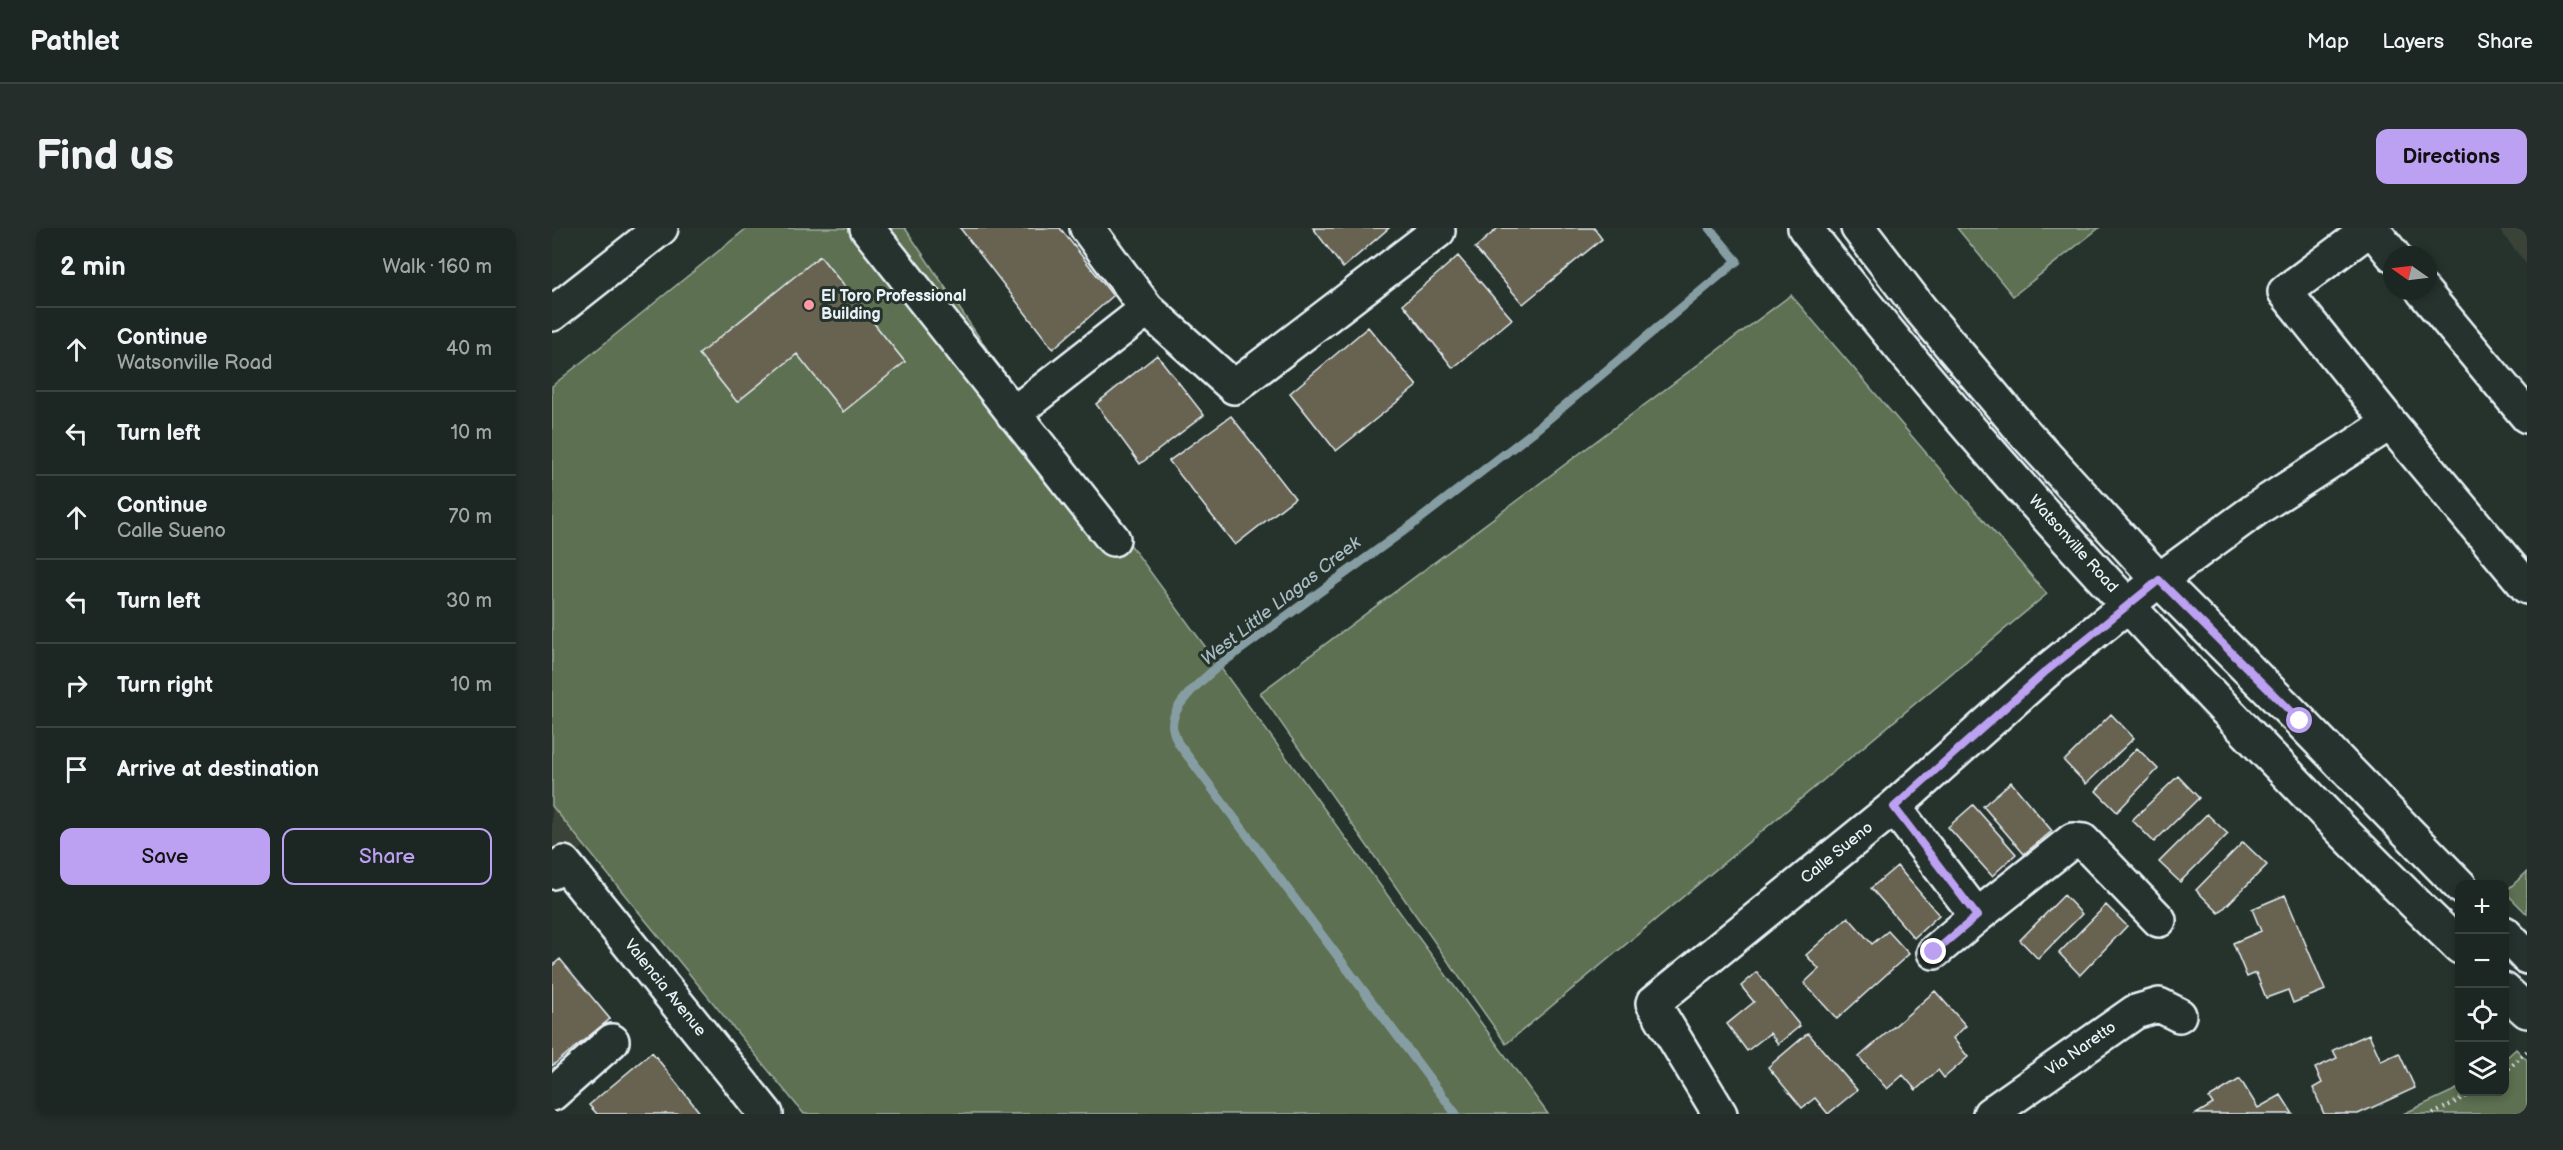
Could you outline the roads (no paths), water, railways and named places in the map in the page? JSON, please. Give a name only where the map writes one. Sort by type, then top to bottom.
[{"type":"main road","points":[[552,314],[661,228]]},
{"type":"main road","points":[[867,228],[1113,539]]},
{"type":"main road","points":[[1087,228],[1147,309],[1234,387],[1438,231],[1436,228]]},
{"type":"main road","name":"Watsonville Road","points":[[1805,228],[1961,419],[2128,606],[2266,752],[2455,942]]},
{"type":"main road","points":[[1858,228],[1921,310],[2021,429],[2159,580],[2455,881]]},
{"type":"main road","points":[[2386,246],[2371,228],[2285,292],[2390,423],[2527,587]]},
{"type":"main road","points":[[2430,300],[2527,416]]},
{"type":"main road","points":[[1013,414],[1147,309]]},
{"type":"main road","name":"Calle Sueno","points":[[1720,1114],[1653,1003],[1894,807],[2044,673],[2159,580],[2259,507],[2390,423]]},
{"type":"main road","points":[[1894,807],[1977,916]]},
{"type":"main road","points":[[1934,952],[2073,840],[2083,841],[2159,920]]},
{"type":"main road","name":"Valencia Avenue","points":[[558,867],[766,1114]]},
{"type":"main road","points":[[2509,994],[2527,1011]]},
{"type":"main road","name":"Via Naretto","points":[[1990,1114],[2135,1012],[2159,1005],[2179,1015]]},
{"type":"main road","points":[[567,1114],[552,1095],[612,1041]]},
{"type":"waterway","name":"West Little Llagas Creek","points":[[1456,1114],[1178,743],[1173,729],[1173,720],[1182,702],[1222,663],[1420,519],[1533,432],[1737,261],[1709,228]]},
{"type":"place","name":"El Toro Professional Building","points":[[809,305]]}]
